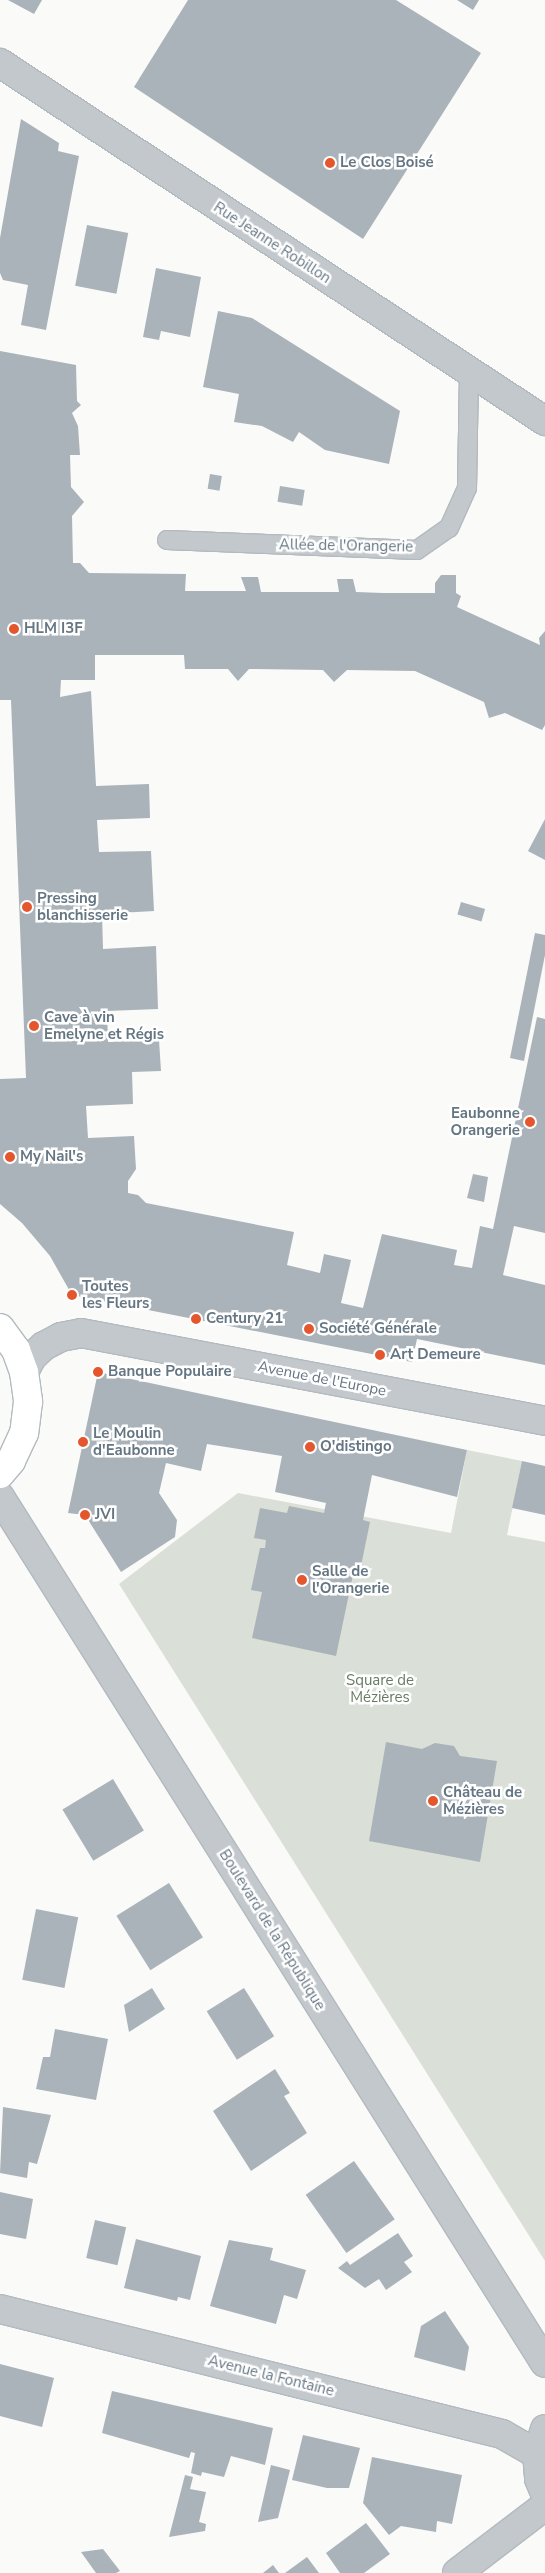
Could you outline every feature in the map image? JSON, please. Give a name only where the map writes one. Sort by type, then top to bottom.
[{"type":"main road","points":[[0,1328],[16,1350],[24,1372],[28,1402],[24,1433],[11,1461],[0,1474]]},
{"type":"street","name":"Rue Jeanne Robillon","points":[[0,63],[545,421]]},
{"type":"street","name":"Avenue de l'Europe","points":[[24,1372],[32,1357],[44,1346],[61,1337],[81,1333],[545,1421]]},
{"type":"street","name":"Boulevard de la République","points":[[0,1497],[545,2363]]},
{"type":"street","name":"Avenue la Fontaine","points":[[0,2309],[502,2434],[541,2442]]},
{"type":"street","points":[[541,2442],[539,2480],[545,2493]]},
{"type":"street","points":[[456,2573],[545,2506]]},
{"type":"lane","name":"Allée de l'Orangerie","points":[[167,540],[417,550],[449,528],[467,488],[469,371]]},
{"type":"green space","name":"Square de Mézières","points":[[467,1450],[522,1461],[507,1535],[545,1542],[545,2261],[119,1584],[238,1493],[451,1533]]},
{"type":"building","points":[[8,0],[42,0],[34,14]]},
{"type":"building","name":"Le Clos Boisé","points":[[188,0],[396,0],[481,53],[363,239],[134,87]]},
{"type":"building","points":[[457,0],[479,0],[473,10]]},
{"type":"building","points":[[21,119],[59,143],[58,151],[79,156],[46,330],[21,325],[28,285],[3,280],[0,273],[0,238]]},
{"type":"building","points":[[87,225],[128,233],[116,294],[75,286]]},
{"type":"building","points":[[156,268],[201,277],[190,337],[161,331],[159,340],[143,337]]},
{"type":"building","points":[[218,311],[252,318],[400,411],[389,464],[325,450],[299,432],[293,442],[262,426],[234,422],[239,394],[203,387]]},
{"type":"building","points":[[0,351],[76,365],[77,401],[81,405],[72,413],[78,426],[80,455],[70,455],[71,487],[84,502],[72,516],[73,563],[80,563],[89,573],[186,574],[185,591],[246,591],[241,577],[258,577],[261,592],[339,592],[337,579],[353,579],[356,592],[383,593],[435,593],[435,583],[441,575],[456,575],[456,593],[461,596],[457,607],[540,645],[539,638],[545,631],[545,725],[542,730],[505,713],[489,718],[484,702],[415,671],[347,670],[334,682],[323,670],[249,669],[238,681],[228,669],[185,669],[184,655],[95,655],[95,680],[61,680],[60,697],[91,691],[96,786],[149,784],[150,818],[97,820],[99,852],[151,851],[154,911],[102,914],[103,949],[156,946],[158,1009],[107,1011],[108,1042],[159,1040],[161,1071],[132,1072],[133,1104],[86,1106],[88,1138],[134,1136],[136,1169],[128,1181],[128,1193],[138,1195],[146,1203],[294,1232],[287,1265],[320,1273],[324,1254],[351,1260],[341,1303],[363,1308],[382,1234],[457,1250],[454,1265],[472,1268],[480,1226],[493,1229],[537,1017],[545,1019],[545,1233],[514,1226],[503,1275],[545,1285],[545,1365],[417,1339],[412,1362],[72,1295],[50,1256],[22,1223],[0,1204],[0,1079],[26,1078],[11,700],[0,700]]},
{"type":"building","points":[[210,474],[222,476],[220,491],[208,489]]},
{"type":"building","points":[[280,486],[305,490],[302,506],[277,502]]},
{"type":"building","points":[[545,819],[545,860],[528,851]]},
{"type":"building","points":[[461,902],[485,909],[481,921],[457,914]]},
{"type":"building","points":[[535,933],[545,935],[545,955],[524,1061],[510,1058]]},
{"type":"building","points":[[473,1174],[488,1177],[484,1202],[467,1198]]},
{"type":"building","points":[[98,1372],[467,1450],[457,1497],[372,1475],[363,1520],[370,1522],[360,1571],[354,1570],[336,1656],[252,1638],[262,1592],[251,1590],[260,1548],[265,1548],[266,1540],[254,1538],[260,1508],[287,1513],[289,1506],[324,1513],[326,1503],[275,1492],[282,1456],[207,1444],[201,1471],[166,1463],[159,1493],[177,1520],[175,1537],[121,1572],[85,1515],[68,1513]]},
{"type":"building","points":[[522,1461],[545,1466],[545,1515],[512,1508]]},
{"type":"building","name":"Château de Mézières","points":[[386,1742],[422,1749],[435,1743],[454,1746],[460,1756],[497,1761],[480,1862],[369,1841]]},
{"type":"building","points":[[113,1779],[144,1830],[93,1861],[62,1809]]},
{"type":"building","points":[[169,1883],[203,1937],[150,1970],[116,1916]]},
{"type":"building","points":[[36,1909],[78,1917],[64,1988],[22,1980]]},
{"type":"building","points":[[152,1988],[165,2009],[129,2032],[124,2005]]},
{"type":"building","points":[[244,1988],[274,2036],[237,2060],[207,2011]]},
{"type":"building","points":[[55,2029],[108,2039],[96,2100],[36,2089],[43,2057],[50,2057]]},
{"type":"building","points":[[275,2069],[290,2093],[284,2096],[307,2133],[251,2171],[213,2111]]},
{"type":"building","points":[[3,2107],[51,2115],[37,2164],[29,2162],[27,2178],[0,2173]]},
{"type":"building","points":[[354,2161],[395,2219],[346,2253],[306,2195]]},
{"type":"building","points":[[0,2192],[33,2199],[26,2239],[0,2234]]},
{"type":"building","points":[[95,2220],[126,2227],[117,2265],[86,2258]]},
{"type":"building","points":[[398,2233],[413,2256],[404,2262],[412,2272],[386,2290],[379,2279],[365,2288],[338,2268],[347,2261],[350,2265]]},
{"type":"building","points":[[136,2239],[201,2256],[190,2300],[178,2297],[177,2301],[124,2288]]},
{"type":"building","points":[[229,2240],[273,2248],[270,2260],[306,2270],[297,2299],[284,2295],[276,2324],[210,2306]]},
{"type":"building","points":[[445,2311],[469,2347],[465,2371],[414,2357],[421,2326]]},
{"type":"building","points":[[0,2364],[54,2378],[42,2427],[0,2416]]},
{"type":"building","points":[[112,2391],[273,2428],[265,2465],[231,2456],[224,2477],[202,2472],[201,2476],[191,2473],[195,2453],[191,2452],[189,2458],[102,2433]]},
{"type":"building","points":[[303,2435],[360,2448],[349,2488],[327,2488],[292,2480]]},
{"type":"building","points":[[372,2457],[462,2475],[452,2524],[437,2521],[436,2532],[401,2526],[389,2535],[363,2503]]},
{"type":"building","points":[[271,2465],[290,2470],[278,2518],[258,2522]]},
{"type":"building","points":[[185,2475],[193,2477],[190,2489],[206,2492],[199,2522],[206,2524],[205,2531],[169,2537]]},
{"type":"building","points":[[366,2523],[390,2554],[364,2573],[340,2573],[326,2553]]},
{"type":"building","points":[[103,2549],[120,2571],[116,2573],[96,2573],[81,2552]]},
{"type":"building","points":[[307,2557],[319,2573],[285,2573]]},
{"type":"building","points":[[273,2565],[279,2573],[263,2573]]},
{"type":"place","name":"Le Clos Boisé","points":[[330,163]]},
{"type":"place","name":"HLM I3F","points":[[14,629]]},
{"type":"place","name":"Pressing blanchisserie","points":[[27,907]]},
{"type":"place","name":"Cave à vin Emelyne et Régis","points":[[34,1026]]},
{"type":"place","name":"Eaubonne Orangerie","points":[[530,1122]]},
{"type":"place","name":"My Nail's","points":[[10,1157]]},
{"type":"place","name":"Toutes les Fleurs","points":[[72,1295]]},
{"type":"place","name":"Century 21","points":[[196,1319]]},
{"type":"place","name":"Société Générale","points":[[309,1329]]},
{"type":"place","name":"Art Demeure","points":[[380,1355]]},
{"type":"place","name":"Banque Populaire","points":[[98,1372]]},
{"type":"place","name":"Le Moulin d'Eaubonne","points":[[83,1442]]},
{"type":"place","name":"O'distingo","points":[[310,1447]]},
{"type":"place","name":"JVI","points":[[85,1515]]},
{"type":"place","name":"Salle de l'Orangerie","points":[[302,1580]]},
{"type":"place","name":"Château de Mézières","points":[[433,1801]]}]
